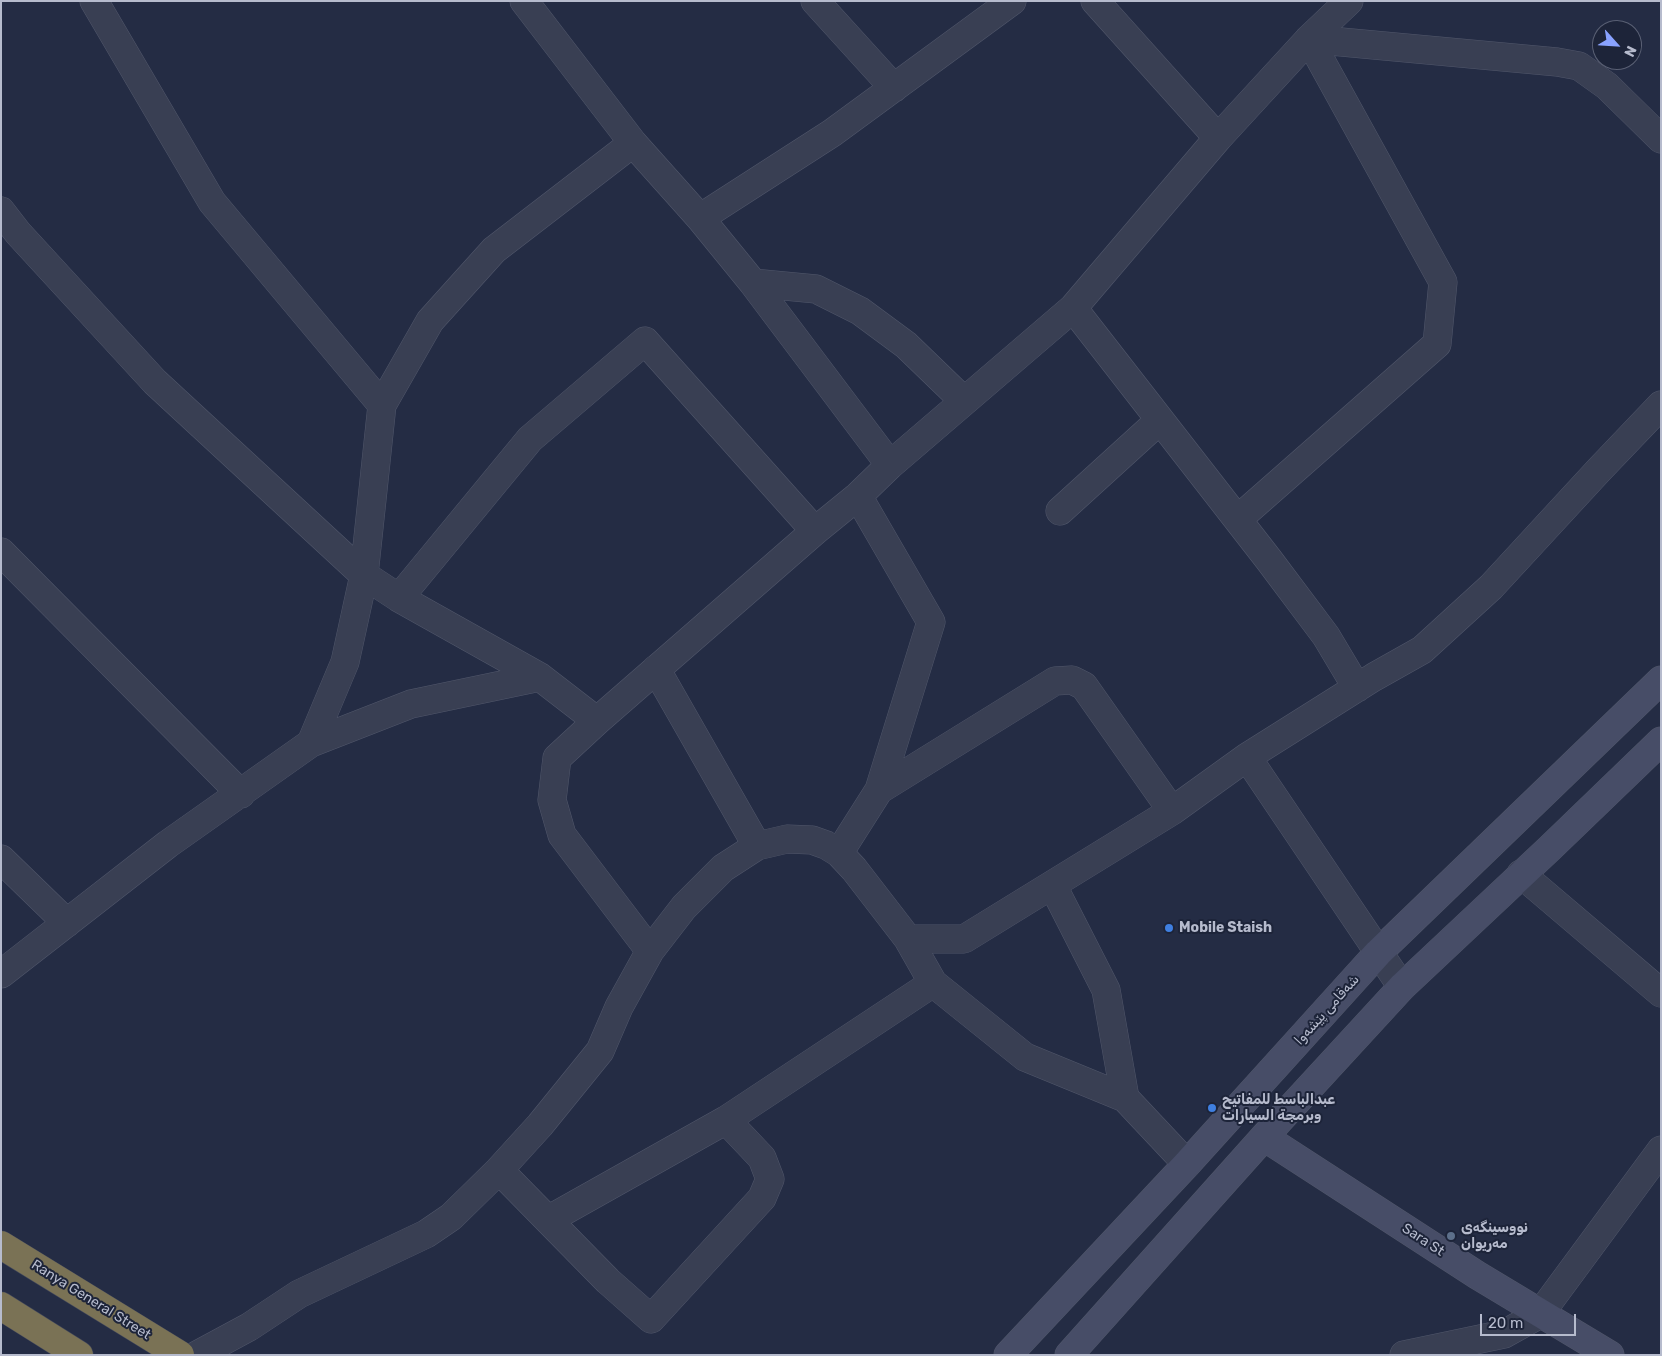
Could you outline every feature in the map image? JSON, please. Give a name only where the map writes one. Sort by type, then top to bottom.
[{"type":"highway","name":"Ranya General Street","points":[[1,1245],[180,1355]]},
{"type":"highway","points":[[1,1306],[79,1355]]},
{"type":"main road","name":"شەقامی پێشەوا","points":[[1008,1355],[1187,1164],[1378,953],[1661,680]]},
{"type":"main road","points":[[1069,1355],[1264,1137],[1402,987],[1661,741]]},
{"type":"main road","name":"Sara St","points":[[1264,1137],[1540,1314],[1610,1355]]},
{"type":"street","points":[[94,1],[212,202],[382,406]]},
{"type":"street","points":[[524,1],[633,143],[700,218],[753,283],[890,465]]},
{"type":"street","points":[[815,1],[894,88]]},
{"type":"street","points":[[700,218],[832,133],[1012,1]]},
{"type":"street","points":[[1095,1],[1218,138]]},
{"type":"street","points":[[650,951],[562,835],[552,800],[557,758],[815,530],[858,496],[890,465],[1073,308],[1218,138],[1309,39],[1349,1]]},
{"type":"street","points":[[1309,39],[1557,62],[1579,66],[1608,86],[1661,140]]},
{"type":"street","points":[[1238,519],[1437,344],[1443,282],[1309,39]]},
{"type":"street","points":[[311,742],[345,662],[364,575],[382,406],[430,320],[494,250],[633,143]]},
{"type":"street","points":[[1,211],[155,382],[364,575],[399,598],[540,677],[597,721]]},
{"type":"street","points":[[753,283],[816,289],[860,311],[906,344],[964,402]]},
{"type":"street","points":[[1073,308],[1238,519],[1326,636],[1357,688]]},
{"type":"street","points":[[399,598],[530,439],[645,341],[815,530]]},
{"type":"street","points":[[908,939],[964,939],[1172,811],[1247,757],[1422,650],[1491,587],[1661,405]]},
{"type":"street","points":[[1060,511],[1160,420]]},
{"type":"street","points":[[840,853],[879,790],[931,622],[858,496]]},
{"type":"street","points":[[1,552],[241,794]]},
{"type":"street","points":[[656,669],[757,846]]},
{"type":"street","points":[[1,974],[168,844],[241,794],[311,742],[411,704],[540,677]]},
{"type":"street","points":[[879,790],[1055,681],[1072,680],[1084,686],[1172,811]]},
{"type":"street","points":[[1247,757],[1402,987]]},
{"type":"street","points":[[197,1355],[250,1326],[299,1294],[426,1234],[451,1217],[499,1170],[540,1125],[600,1052],[619,1007],[650,951],[684,907],[724,868],[757,846],[787,839],[812,840],[840,853],[908,939],[933,983],[1025,1056],[1125,1098],[1187,1164]]},
{"type":"street","points":[[1,859],[67,923]]},
{"type":"street","points":[[1521,874],[1661,993]]},
{"type":"street","points":[[1052,886],[1106,990],[1125,1098]]},
{"type":"street","points":[[548,1220],[726,1120],[933,983]]},
{"type":"street","points":[[499,1170],[608,1281],[651,1319],[762,1198],[770,1179],[762,1158],[726,1120]]},
{"type":"street","points":[[1404,1355],[1504,1334],[1540,1314],[1661,1150]]},
{"type":"place","name":"Mobile Staish","points":[[1169,928]]},
{"type":"place","name":"عبدالباسط للمفاتيح وبرمجة السيارات","points":[[1212,1108]]},
{"type":"place","name":"نووسینگەی مەریوان","points":[[1451,1236]]}]
